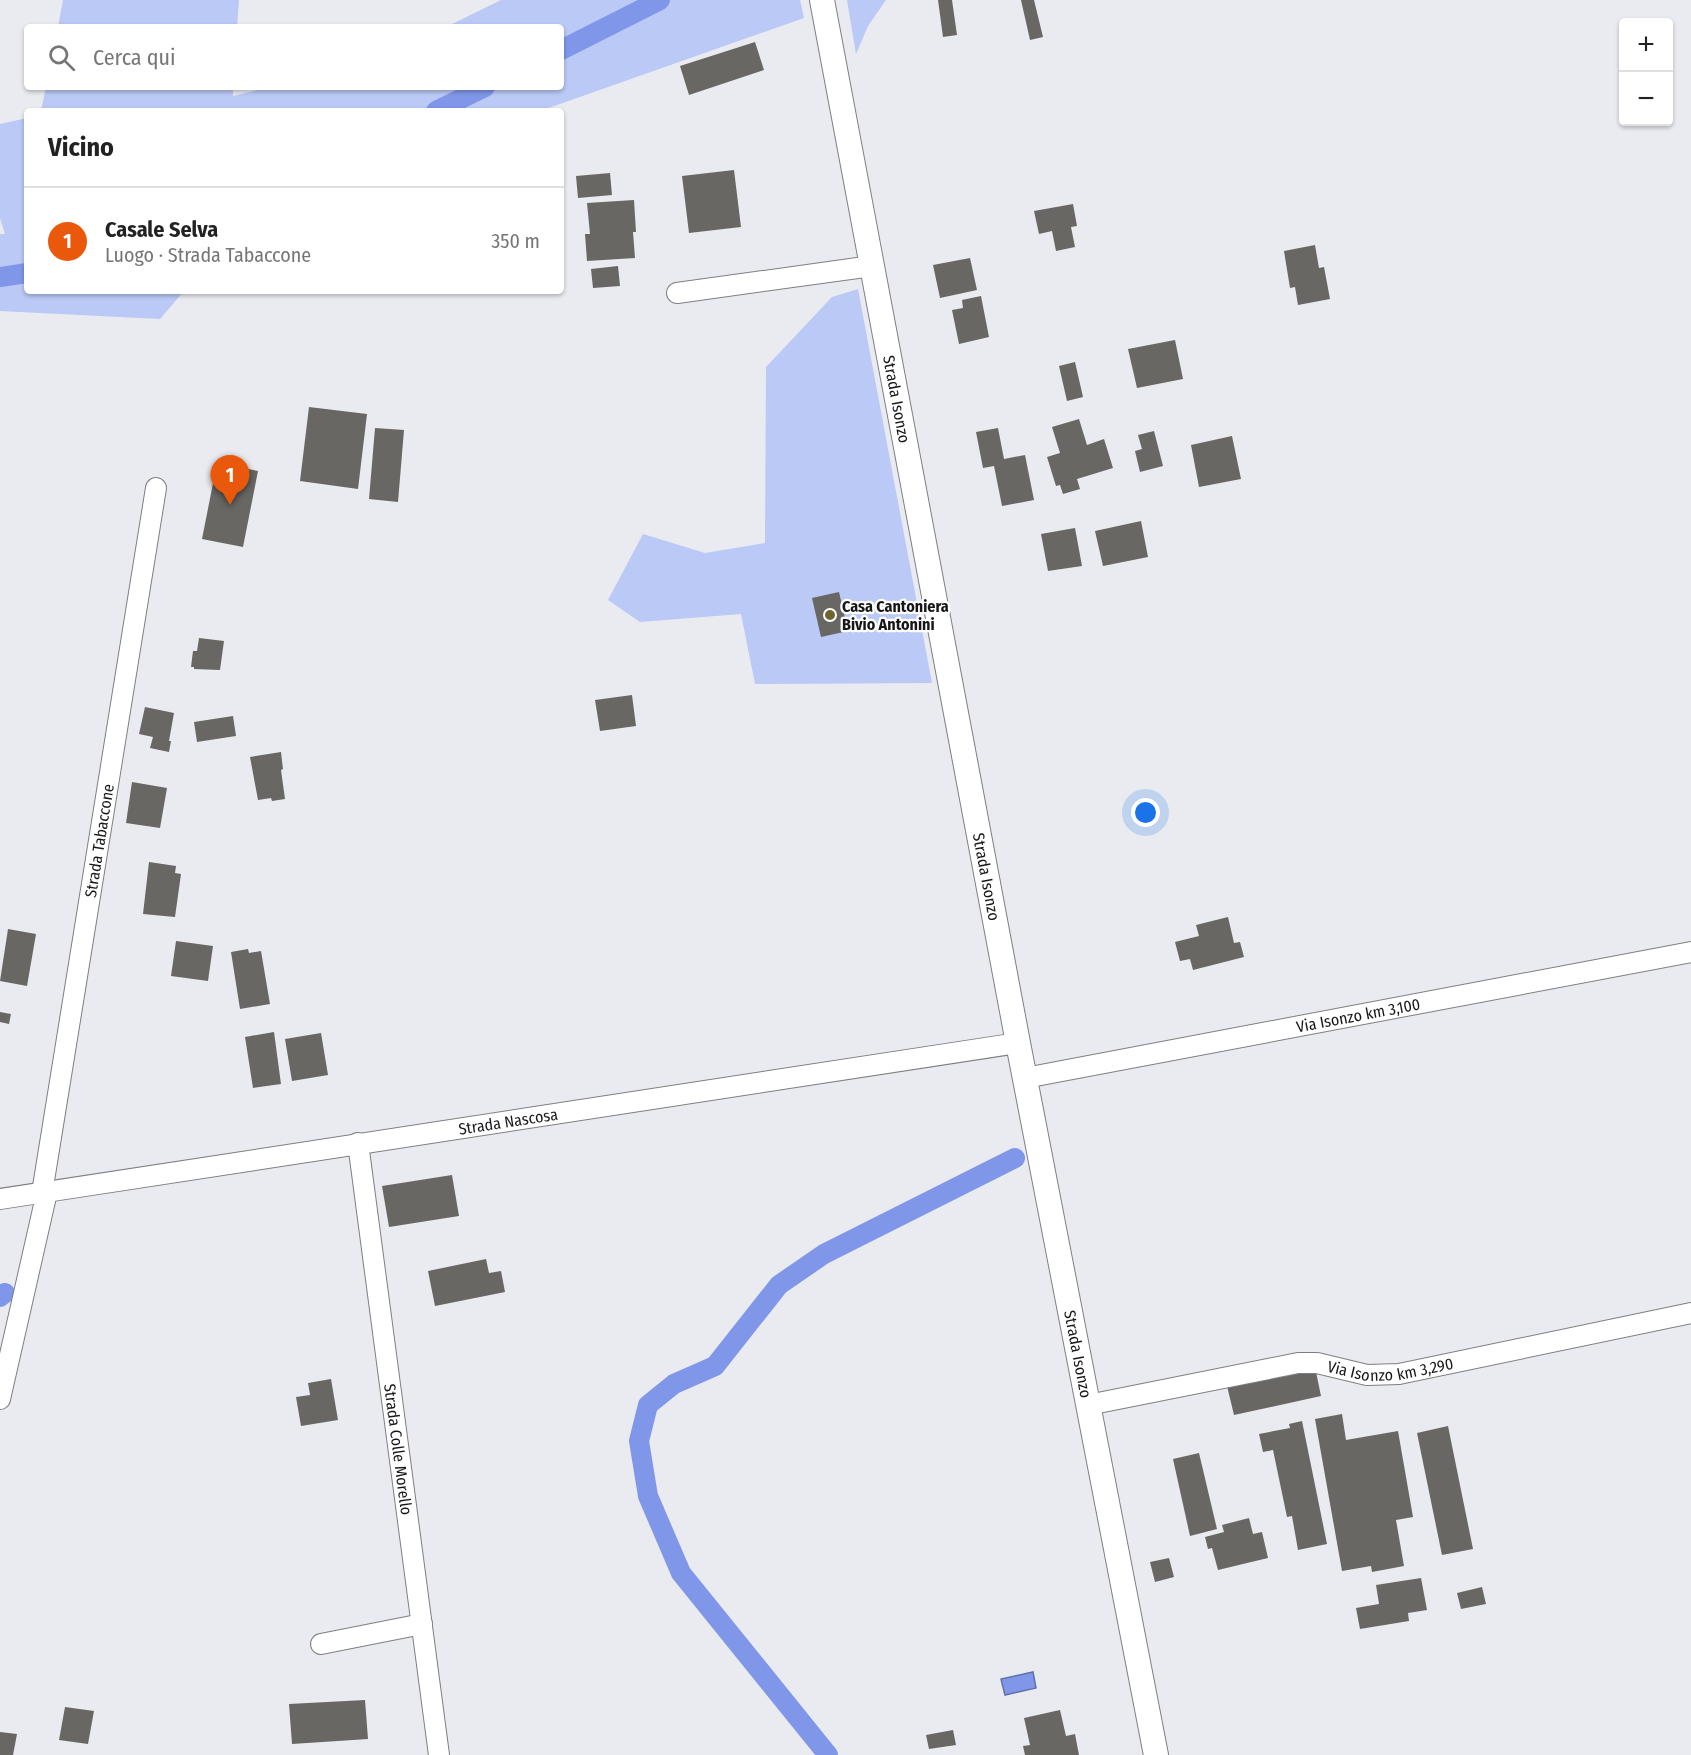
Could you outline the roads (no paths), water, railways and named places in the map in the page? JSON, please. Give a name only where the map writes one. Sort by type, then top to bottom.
[{"type":"main road","name":"Strada Isonzo","points":[[822,0],[1018,1043],[1156,1755]]},
{"type":"street","points":[[676,292],[872,266]]},
{"type":"street","name":"Strada Tabaccone","points":[[0,1399],[45,1192],[156,488]]},
{"type":"street","name":"Via Isonzo km 3,100","points":[[1025,1078],[1691,952]]},
{"type":"street","name":"Strada Nascosa","points":[[0,1199],[1018,1043]]},
{"type":"street","name":"Strada Colle Morello","points":[[358,1143],[439,1755]]},
{"type":"street","name":"Via Isonzo km 3,290","points":[[1088,1405],[1298,1363],[1317,1363],[1356,1374],[1377,1376],[1399,1374],[1691,1313]]},
{"type":"street","points":[[321,1644],[422,1624]]},
{"type":"water","points":[[1033,1672],[1036,1688],[1005,1695],[1001,1679]]},
{"type":"waterway","points":[[564,48],[660,0]]},
{"type":"waterway","points":[[442,108],[479,90]]},
{"type":"waterway","points":[[0,277],[24,273]]},
{"type":"waterway","points":[[828,1755],[681,1573],[648,1496],[639,1441],[648,1405],[674,1384],[715,1366],[779,1285],[824,1254],[1015,1158]]},
{"type":"waterway","points":[[0,1297],[5,1293]]},
{"type":"place","name":"Casale Selva","points":[[230,505]]},
{"type":"place","name":"Casa Cantoniera Bivio Antonini","points":[[830,615]]}]
